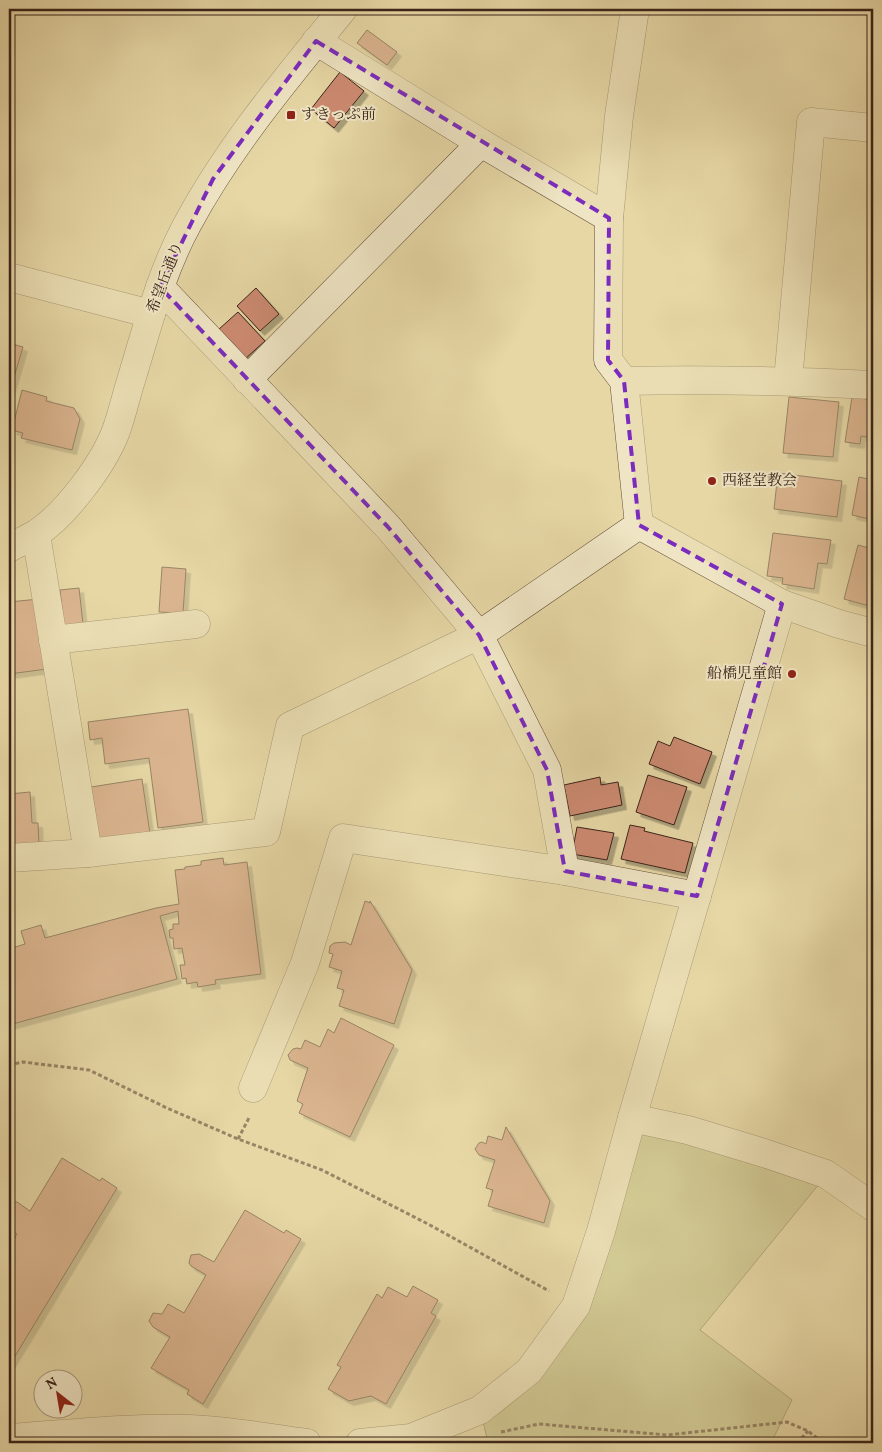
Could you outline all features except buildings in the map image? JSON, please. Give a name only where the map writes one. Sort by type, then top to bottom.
[{"type":"street","name":"希望丘通り","points":[[9,548],[36,534],[69,506],[94,472],[116,432],[160,287],[187,225],[213,179],[270,98],[342,9]]},
{"type":"street","points":[[635,9],[619,116],[609,218],[608,360],[624,381],[638,525]]},
{"type":"street","points":[[316,41],[481,143],[609,218]]},
{"type":"street","points":[[788,381],[811,122],[873,128]]},
{"type":"street","points":[[248,380],[481,143]]},
{"type":"street","points":[[9,277],[151,314]]},
{"type":"street","points":[[160,287],[388,527],[479,635],[547,770],[565,870]]},
{"type":"street","points":[[624,381],[697,379],[873,385]]},
{"type":"street","points":[[9,858],[88,854],[266,832],[290,726],[479,635],[638,525]]},
{"type":"street","points":[[638,525],[782,604],[839,624],[873,633]]},
{"type":"street","points":[[36,534],[88,854]]},
{"type":"street","points":[[360,1443],[411,1438],[480,1410],[529,1371],[576,1306],[601,1231],[632,1118],[782,604]]},
{"type":"street","points":[[53,640],[196,624]]},
{"type":"street","points":[[253,1088],[305,963],[343,838],[565,870],[697,896]]},
{"type":"street","points":[[632,1118],[688,1130],[826,1174],[873,1207]]},
{"type":"street","points":[[9,1438],[132,1430],[189,1429],[245,1434],[307,1443]]},
{"type":"path","points":[[9,1065],[23,1062],[88,1070],[238,1140],[322,1170],[428,1224],[576,1306]]},
{"type":"path","points":[[494,1434],[538,1424],[667,1436],[787,1422],[808,1431],[823,1443]]},
{"type":"path","points":[[797,1443],[808,1431]]},
{"type":"highlighted area","points":[[316,41],[609,218],[608,360],[624,381],[639,525],[782,604],[697,896],[565,871],[547,770],[479,635],[388,527],[160,287],[213,179]]},
{"type":"shaded area","points":[[635,1123],[824,1178],[700,1330],[792,1400],[772,1441],[644,1443],[570,1439],[544,1443],[488,1443],[482,1417],[581,1308]]},
{"type":"place","name":"すきっぷ前","points":[[291,115]]},
{"type":"place","name":"西経堂教会","points":[[712,481]]},
{"type":"place","name":"船橋児童館","points":[[792,674]]}]
